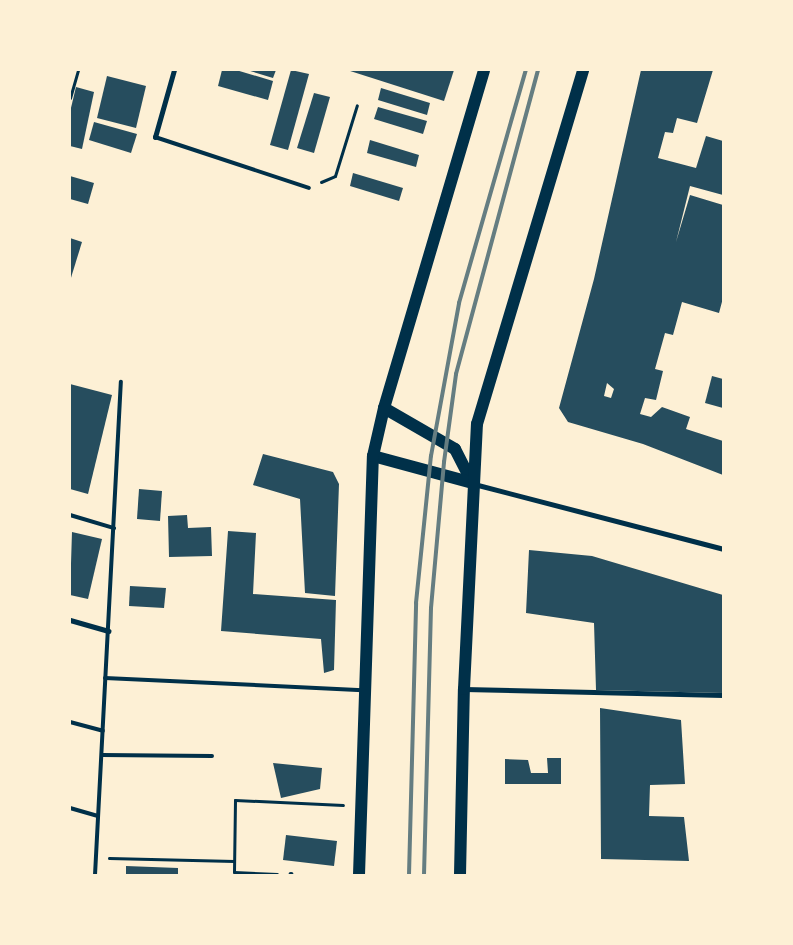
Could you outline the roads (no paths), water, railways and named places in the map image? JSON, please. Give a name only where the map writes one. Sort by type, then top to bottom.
[{"type":"main road","points":[[359,875],[373,456],[384,408],[484,70]]},
{"type":"main road","points":[[460,875],[464,689],[473,484],[478,424],[583,70]]},
{"type":"main road","points":[[384,408],[455,449],[473,484]]},
{"type":"main road","points":[[373,456],[473,484]]},
{"type":"street","points":[[155,137],[174,70]]},
{"type":"street","points":[[473,484],[723,549]]},
{"type":"street","points":[[70,620],[108,631]]},
{"type":"street","points":[[464,689],[723,695]]},
{"type":"lane","points":[[155,137],[309,188]]},
{"type":"lane","points":[[95,875],[121,382]]},
{"type":"lane","points":[[70,515],[114,528]]},
{"type":"lane","points":[[105,678],[365,690]]},
{"type":"lane","points":[[70,722],[103,731]]},
{"type":"lane","points":[[102,755],[212,756]]},
{"type":"lane","points":[[70,808],[98,816]]},
{"type":"railway","points":[[409,875],[416,603],[431,456],[459,303],[526,70]]},
{"type":"railway","points":[[424,875],[431,608],[444,462],[456,374],[538,70]]}]
